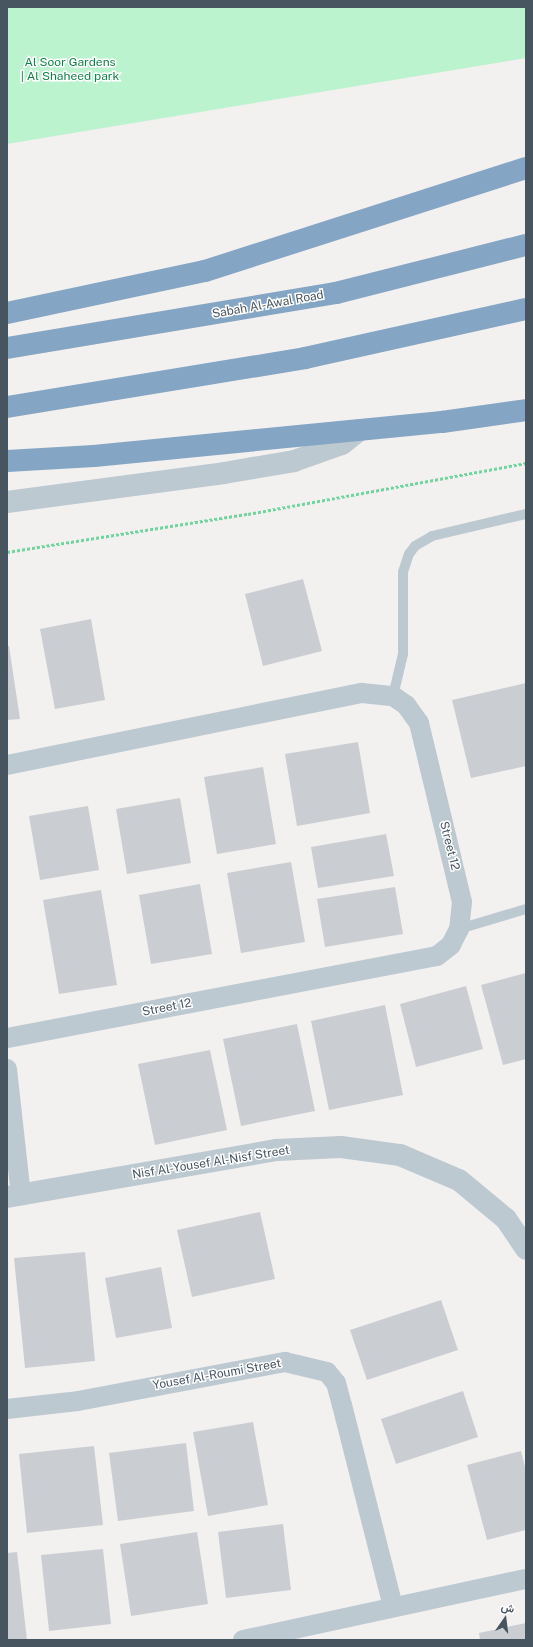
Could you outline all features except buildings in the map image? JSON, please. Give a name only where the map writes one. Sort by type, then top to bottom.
[{"type":"highway","points":[[473,186],[526,154]]},
{"type":"highway","points":[[7,313],[205,270],[526,168]]},
{"type":"highway","name":"Sabah Al-Awal Road","points":[[7,348],[336,293],[526,246]]},
{"type":"highway","points":[[7,407],[305,358],[526,309]]},
{"type":"highway","points":[[442,422],[526,401]]},
{"type":"highway","points":[[7,461],[94,456],[442,422],[526,410]]},
{"type":"street","points":[[7,502],[217,474],[294,461],[342,444],[359,430]]},
{"type":"street","points":[[7,765],[362,694],[393,696]]},
{"type":"street","name":"Street 12","points":[[7,1038],[437,956],[451,945],[459,929],[462,902],[419,723],[406,705],[393,696]]},
{"type":"street","points":[[7,1069],[14,1196]]},
{"type":"street","name":"Nisf Al-Yousef Al-Nisf Street","points":[[14,1196],[277,1150],[341,1147],[400,1155],[459,1180],[506,1219],[526,1248]]},
{"type":"street","name":"Yousef Al-Roumi Street","points":[[7,1409],[78,1401],[285,1362],[327,1372],[336,1383],[393,1607]]},
{"type":"street","points":[[243,1640],[526,1579]]},
{"type":"lane","points":[[393,696],[402,654],[403,572],[409,554],[415,546],[432,536],[526,514]]},
{"type":"lane","points":[[459,929],[526,909]]},
{"type":"path","points":[[7,552],[248,514],[526,463]]},
{"type":"green space","name":"Al Soor Gardens | Al Shaheed park","points":[[7,7],[526,7],[526,58],[7,144]]}]
